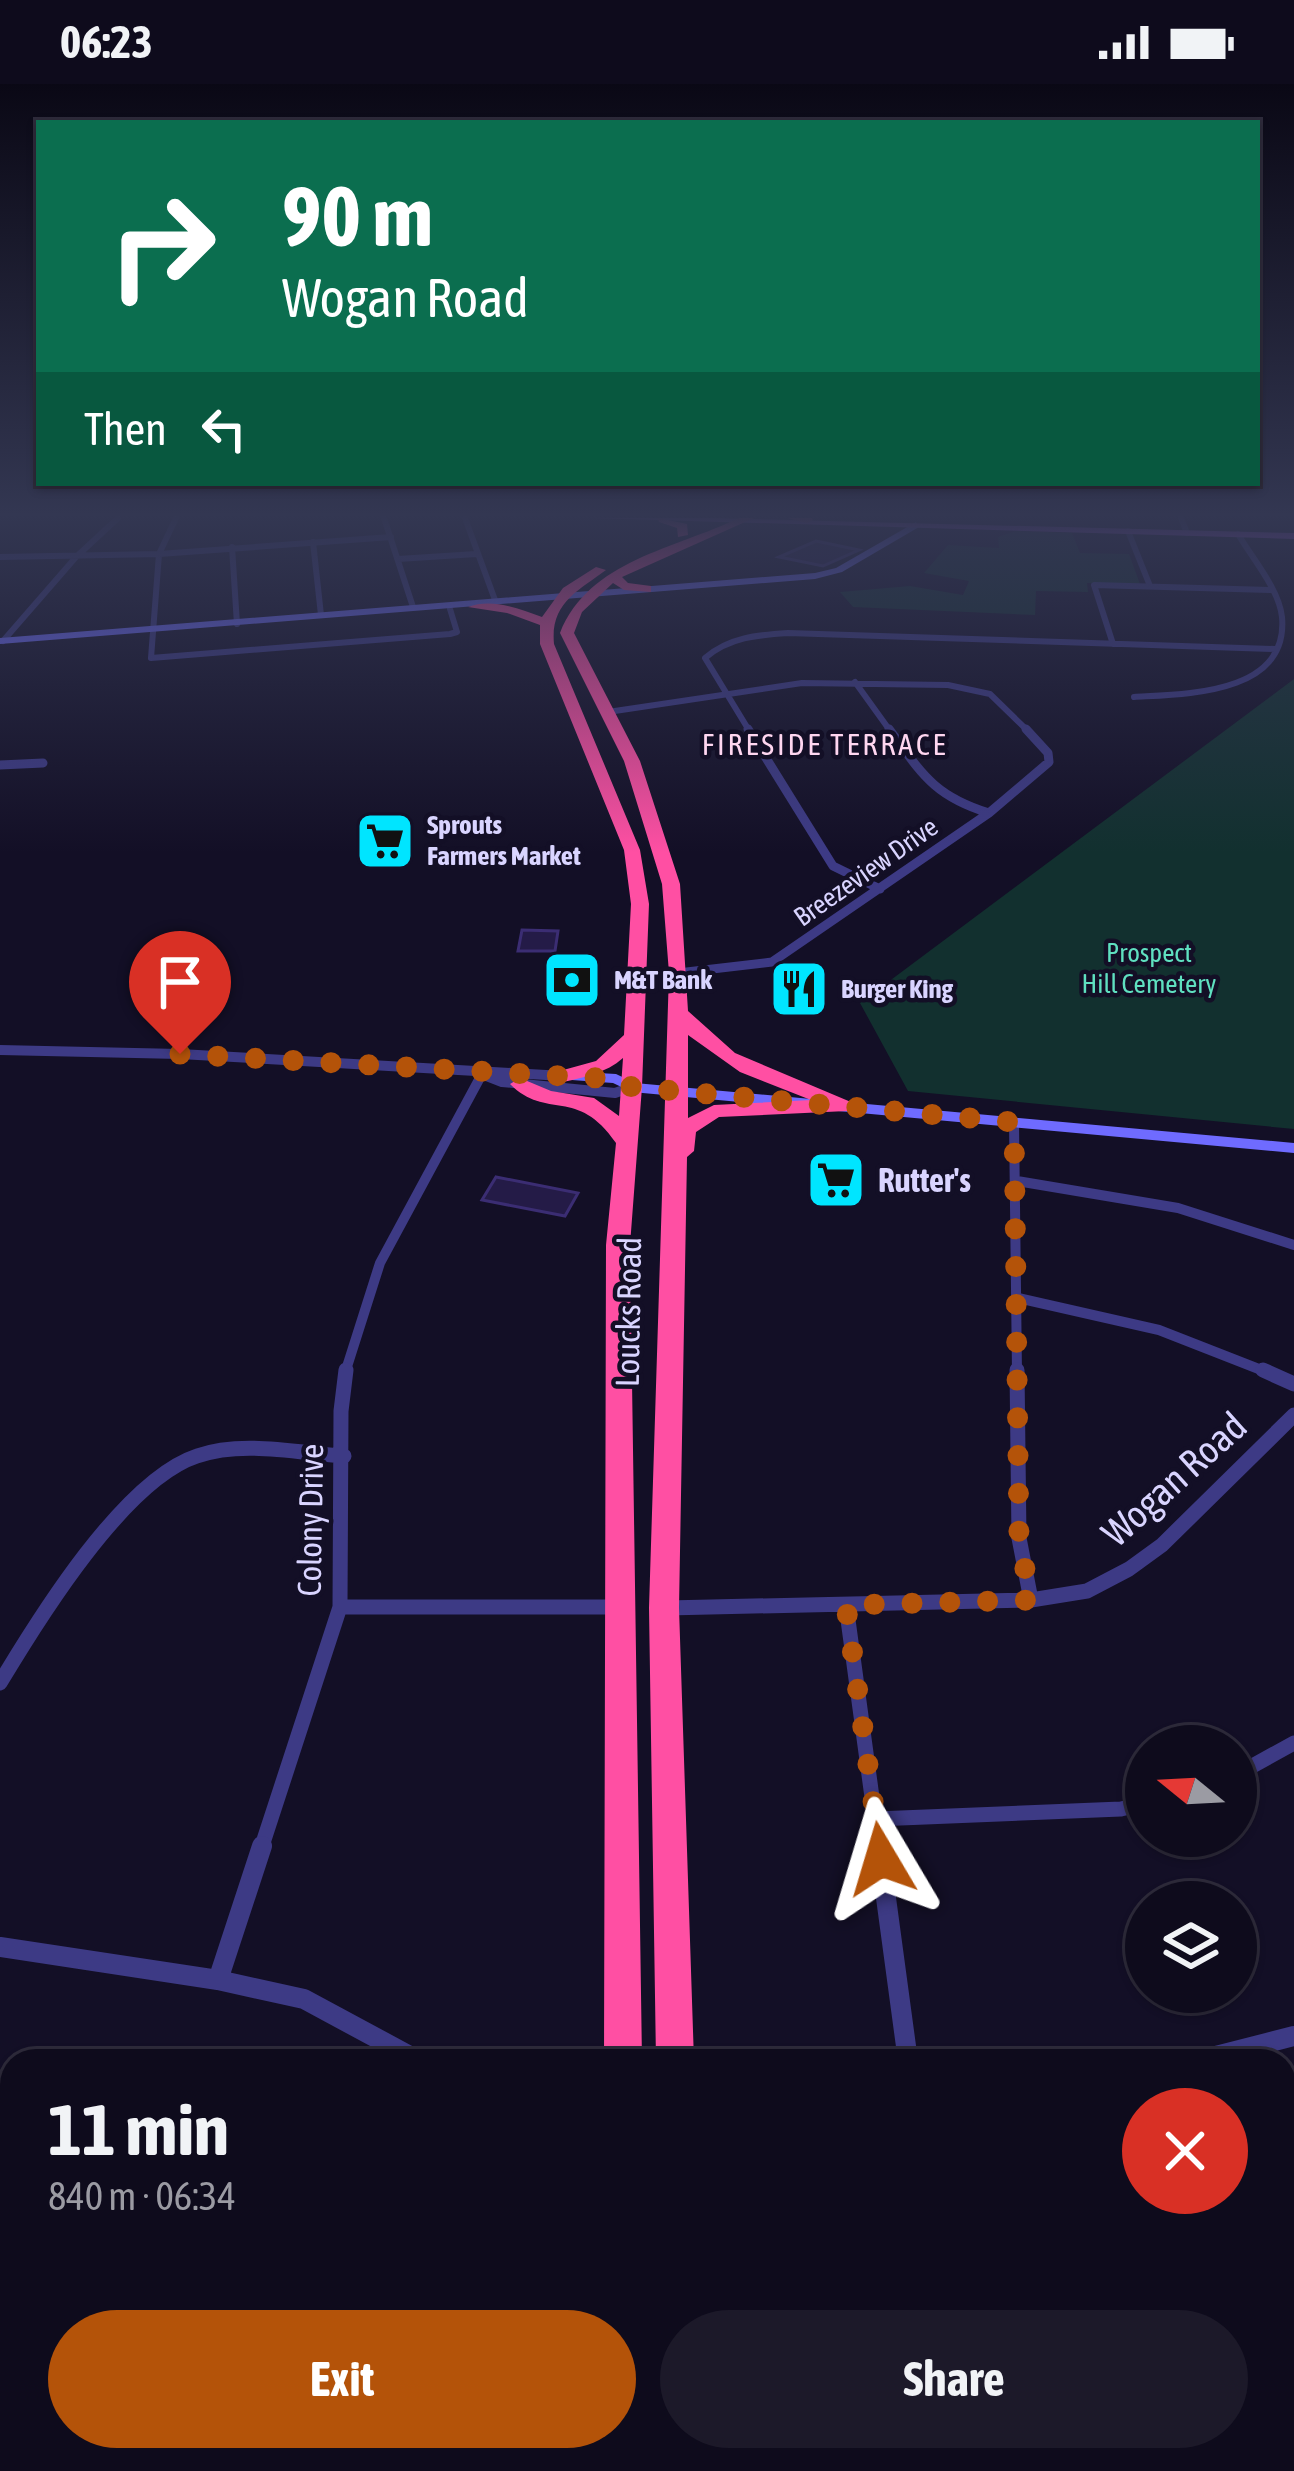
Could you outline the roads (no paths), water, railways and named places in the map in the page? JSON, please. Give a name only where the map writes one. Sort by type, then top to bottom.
[{"type":"highway","name":"Loucks Road","points":[[546,629],[547,644],[611,794],[638,876],[635,1036],[618,1216],[622,2049]]},
{"type":"highway","name":"Loucks Road","points":[[568,629],[632,761],[671,884],[678,973],[664,1608],[674,2049]]},
{"type":"highway","points":[[677,1011],[699,1040],[722,1055],[847,1106]]},
{"type":"highway","points":[[563,1076],[603,1065],[635,1036]]},
{"type":"highway","points":[[520,1084],[530,1092],[585,1099],[606,1112],[626,1141]]},
{"type":"highway","points":[[673,1182],[682,1160],[685,1130],[704,1114],[847,1106]]},
{"type":"street","points":[[2,641],[161,629]]},
{"type":"street","points":[[326,629],[331,644]]},
{"type":"street","points":[[152,630],[151,658],[450,634],[456,629]]},
{"type":"street","points":[[1108,629],[1113,644]]},
{"type":"street","points":[[1134,697],[1193,694],[1244,679],[1266,665],[1279,629]]},
{"type":"street","points":[[880,889],[833,866],[705,658],[722,644],[756,635],[1275,649]]},
{"type":"street","points":[[608,712],[727,698],[802,683],[855,682],[931,787],[989,813]]},
{"type":"street","name":"Breezeview Drive","points":[[678,973],[772,962],[989,813],[1049,762],[1048,753],[990,694],[948,686],[855,682]]},
{"type":"street","points":[[0,766],[43,763]]},
{"type":"street","points":[[0,1050],[180,1054],[616,1079],[632,1087],[1294,1148]]},
{"type":"street","points":[[482,1074],[520,1084],[615,1093],[632,1087]]},
{"type":"street","name":"Colony Drive","points":[[218,1980],[340,1607],[341,1412],[346,1368],[380,1263],[482,1074]]},
{"type":"street","points":[[1014,1122],[1019,1538],[1031,1600]]},
{"type":"street","points":[[1017,1181],[1178,1208],[1294,1245]]},
{"type":"street","points":[[1018,1298],[1110,1313],[1173,1331],[1294,1384]]},
{"type":"street","name":"Wogan Road","points":[[664,1608],[1031,1600],[1087,1591],[1162,1545],[1294,1415]]},
{"type":"street","points":[[0,1683],[19,1650],[136,1496],[166,1470],[199,1455],[226,1451],[344,1456]]},
{"type":"street","points":[[846,1605],[906,2049]]},
{"type":"street","points":[[340,1607],[623,1607]]},
{"type":"street","points":[[1257,1763],[1294,1743]]},
{"type":"street","points":[[876,1819],[1125,1808]]},
{"type":"street","points":[[0,1947],[218,1980],[304,1999],[396,2049]]},
{"type":"street","points":[[1248,2049],[1294,2036]]},
{"type":"place","name":"Sprouts Farmers Market","points":[[385,841]]},
{"type":"place","name":"M&T Bank","points":[[572,980]]},
{"type":"place","name":"Burger King","points":[[799,989]]},
{"type":"place","name":"Rutter's","points":[[836,1180]]},
{"type":"district","name":"FIRESIDE TERRACE","points":[[825,745]]},
{"type":"park label","name":"Prospect Hill Cemetery","points":[[1149,968]]}]
